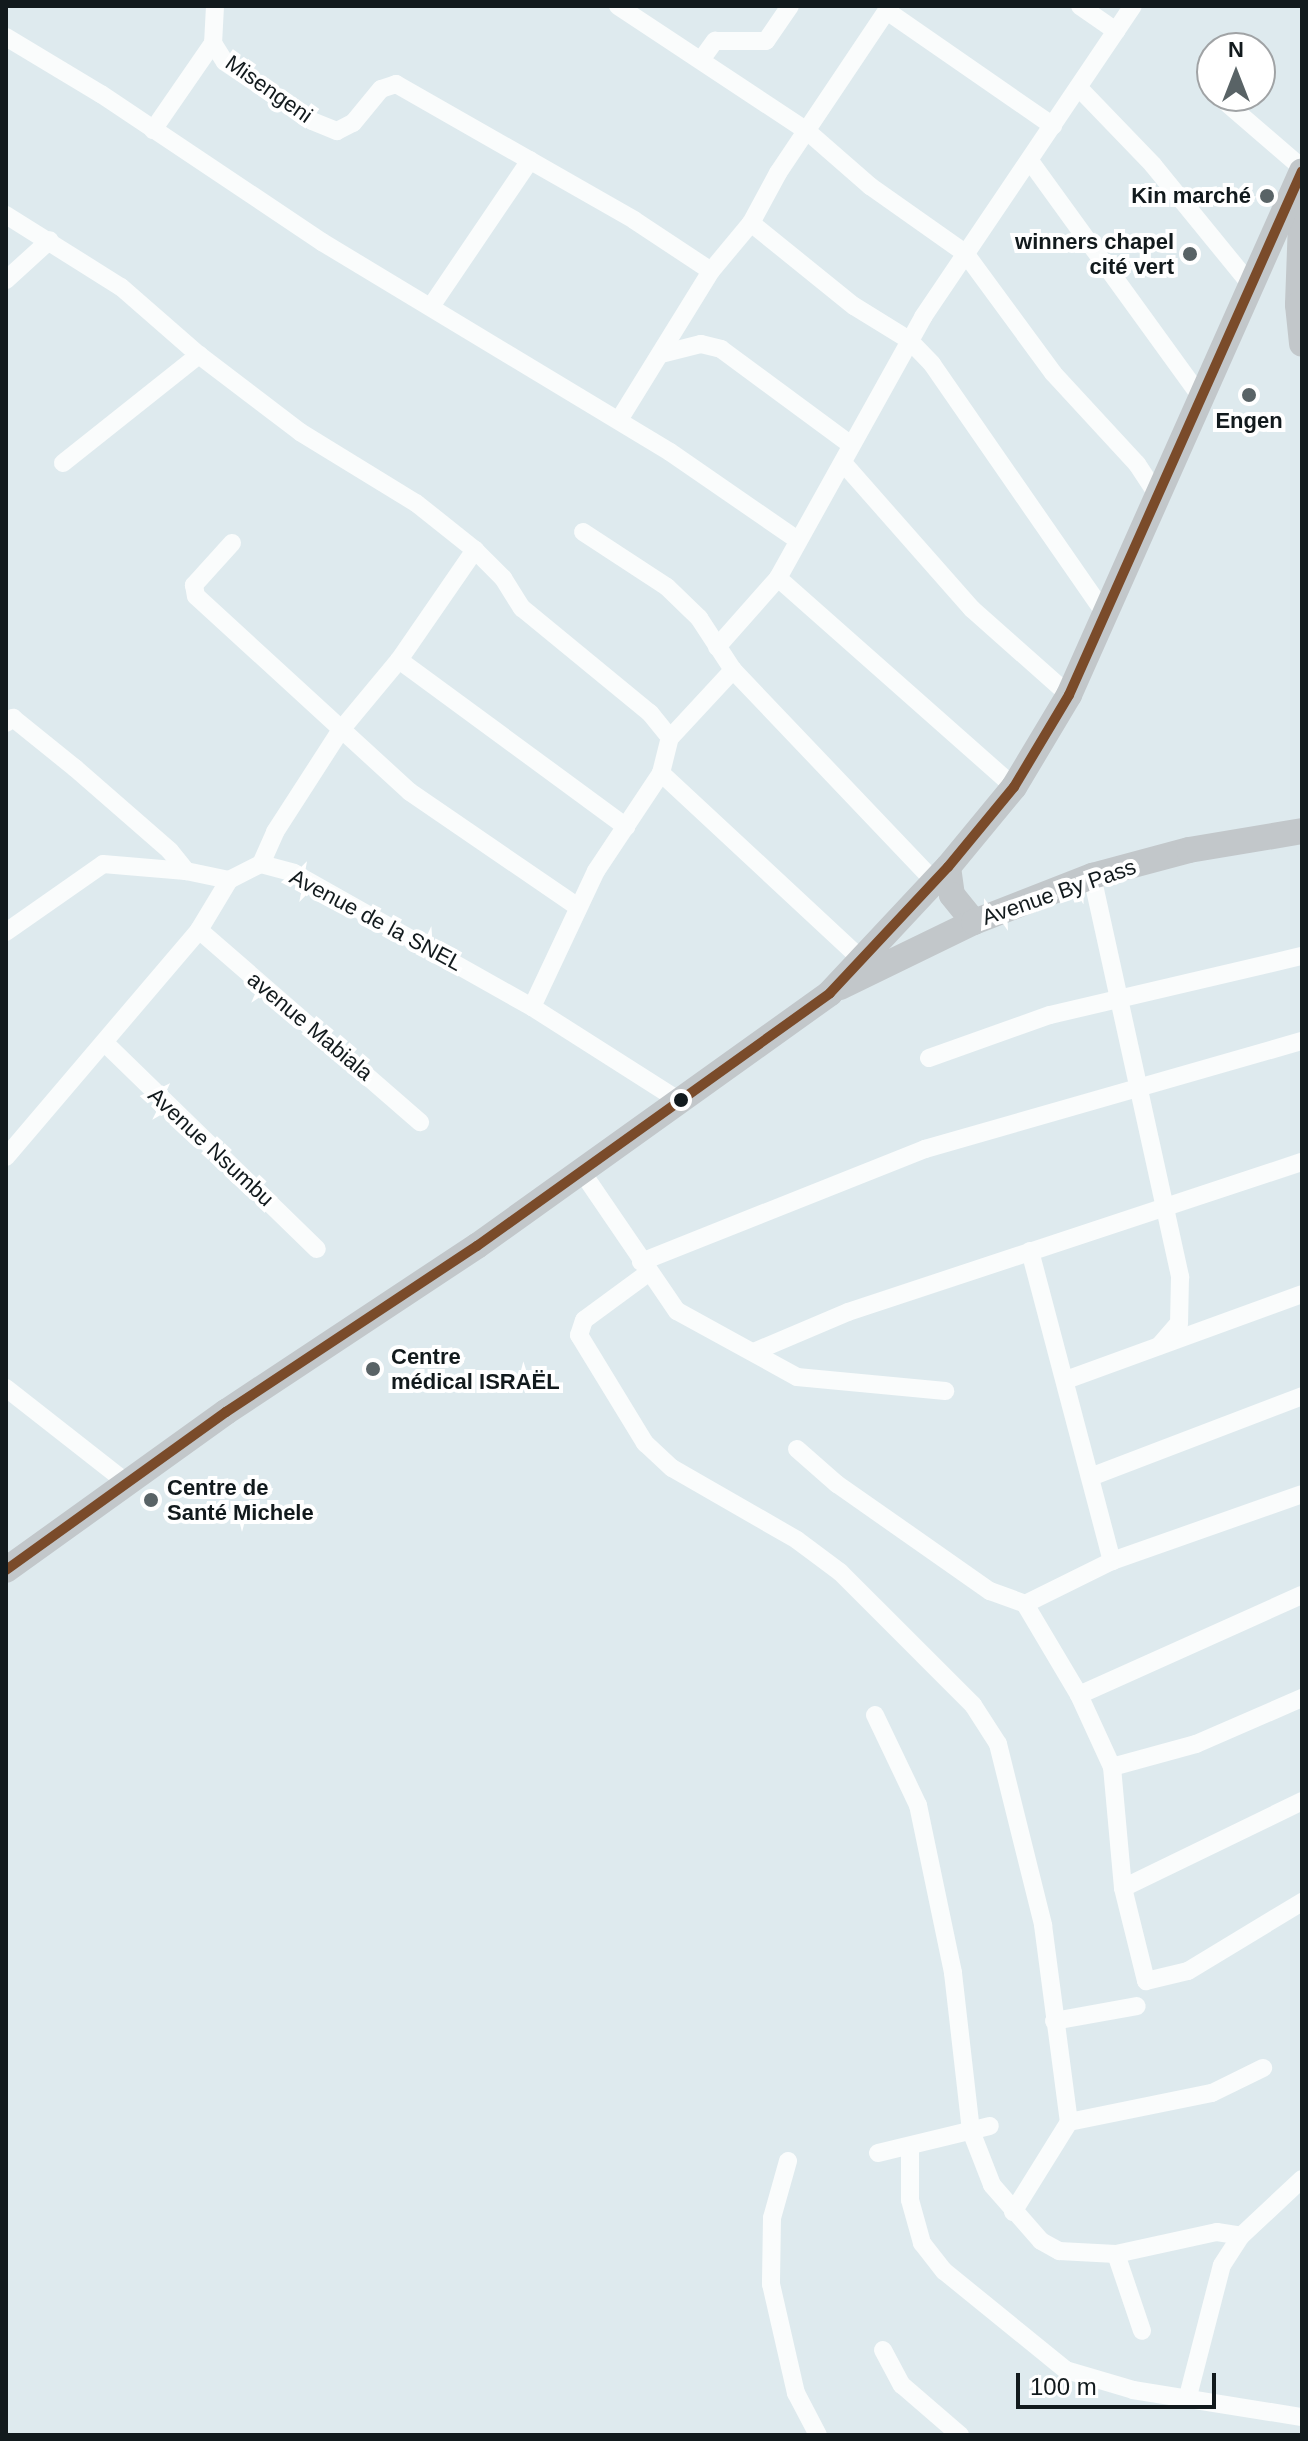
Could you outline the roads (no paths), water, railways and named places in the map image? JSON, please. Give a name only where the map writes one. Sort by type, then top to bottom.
[{"type":"highway","points":[[6,1570],[127,1483],[477,1246],[580,1169],[830,993],[859,957],[941,874],[1014,787],[1069,695],[1160,499],[1201,397],[1302,170]]},
{"type":"highway","points":[[1302,195],[1302,344]]},
{"type":"highway","name":"Avenue By Pass","points":[[830,993],[974,922],[1092,876],[1189,850],[1302,831]]},
{"type":"highway","points":[[941,874],[952,895],[974,922]]},
{"type":"street","name":"Misengeni","points":[[215,6],[213,43],[225,62],[329,130],[353,123],[381,89],[396,84],[530,160]]},
{"type":"street","points":[[618,6],[807,131],[870,186],[965,253],[1053,373],[1137,464],[1160,499]]},
{"type":"street","points":[[701,60],[715,41],[766,41],[790,6]]},
{"type":"street","points":[[1080,6],[1116,31]]},
{"type":"street","points":[[717,647],[778,578],[796,539],[845,465],[850,444],[874,409],[909,340],[1133,6]]},
{"type":"street","points":[[619,420],[711,271],[751,223],[807,131],[889,8],[1053,126]]},
{"type":"street","points":[[6,37],[309,234],[432,305],[619,420],[796,539]]},
{"type":"street","points":[[153,130],[213,43]]},
{"type":"street","points":[[1079,88],[1153,165],[1250,284]]},
{"type":"street","points":[[1237,112],[1302,170]]},
{"type":"street","points":[[432,305],[530,160],[711,271]]},
{"type":"street","points":[[1030,161],[1201,397]]},
{"type":"street","points":[[6,215],[121,287],[199,355],[357,471],[416,503],[475,550],[503,578],[522,608],[650,713],[670,738]]},
{"type":"street","points":[[751,223],[854,306],[909,340],[932,364],[1107,617]]},
{"type":"street","points":[[6,280],[50,240]]},
{"type":"street","points":[[661,354],[701,344],[721,349],[850,444]]},
{"type":"street","points":[[63,463],[199,355]]},
{"type":"street","points":[[845,465],[972,609],[1069,695]]},
{"type":"street","points":[[583,532],[667,587],[699,618],[733,670],[941,874]]},
{"type":"street","points":[[232,543],[193,590],[340,731],[410,792],[578,907]]},
{"type":"street","points":[[261,864],[275,832],[340,731],[399,660],[475,550]]},
{"type":"street","points":[[778,578],[1014,787]]},
{"type":"street","points":[[399,660],[626,827]]},
{"type":"street","points":[[532,1007],[578,907],[661,773],[670,738],[733,670]]},
{"type":"street","points":[[8,714],[170,851],[186,871]]},
{"type":"street","points":[[661,773],[859,957]]},
{"type":"street","points":[[6,932],[103,864],[186,871],[229,880],[199,930],[106,1044],[6,1157]]},
{"type":"street","name":"Avenue de la SNEL","points":[[229,880],[261,864],[294,873],[532,1007],[678,1100]]},
{"type":"street","points":[[1092,876],[1183,1304],[1179,1323],[1159,1346]]},
{"type":"street","name":"avenue Mabiala","points":[[199,930],[420,1122]]},
{"type":"street","points":[[929,1058],[1050,1015],[1302,956]]},
{"type":"street","points":[[1013,2212],[1069,2122],[1043,1925],[998,1744],[973,1705],[840,1572],[797,1540],[663,1460],[614,1398],[579,1335],[584,1320],[644,1268],[925,1149],[1302,1041]]},
{"type":"street","name":"Avenue Nsumbu","points":[[106,1044],[317,1249]]},
{"type":"street","points":[[756,1351],[848,1312],[1302,1162]]},
{"type":"street","points":[[580,1169],[644,1268],[677,1311],[756,1351],[797,1377],[812,1380],[855,1379],[945,1391]]},
{"type":"street","points":[[1030,1251],[1093,1476],[1112,1561]]},
{"type":"street","points":[[1066,1380],[1302,1294]]},
{"type":"street","points":[[6,1388],[127,1483]]},
{"type":"street","points":[[1093,1476],[1302,1396]]},
{"type":"street","points":[[797,1449],[837,1484],[990,1591],[1025,1604],[1079,1695],[1112,1767],[1123,1888],[1149,1982],[1188,1971],[1302,1902]]},
{"type":"street","points":[[1025,1604],[1112,1561],[1302,1494]]},
{"type":"street","points":[[1079,1695],[1302,1595]]},
{"type":"street","points":[[1112,1767],[1196,1744],[1302,1698]]},
{"type":"street","points":[[875,1715],[918,1805],[938,1892],[971,2131],[992,2185],[1041,2241],[1059,2251],[1116,2254],[1217,2232],[1241,2236]]},
{"type":"street","points":[[1123,1888],[1302,1801]]},
{"type":"street","points":[[1054,2021],[1137,2006]]},
{"type":"street","points":[[1069,2122],[1212,2093],[1263,2068]]},
{"type":"street","points":[[878,2153],[990,2126]]},
{"type":"street","points":[[910,2147],[914,2220],[922,2243],[944,2271],[1066,2370],[1187,2400],[1302,2417]]},
{"type":"street","points":[[788,2161],[772,2218],[771,2284],[796,2393],[818,2435]]},
{"type":"street","points":[[1187,2400],[1222,2265],[1241,2236],[1302,2179]]},
{"type":"street","points":[[1116,2254],[1142,2331]]},
{"type":"street","points":[[883,2350],[902,2385],[960,2435]]},
{"type":"place","name":"Kin marché","points":[[1267,196]]},
{"type":"place","name":"winners chapel cité vert","points":[[1190,254]]},
{"type":"place","name":"Engen","points":[[1249,395]]},
{"type":"place","name":"Centre médical ISRAËL","points":[[373,1369]]},
{"type":"place","name":"Centre de Santé Michele","points":[[151,1500]]}]
